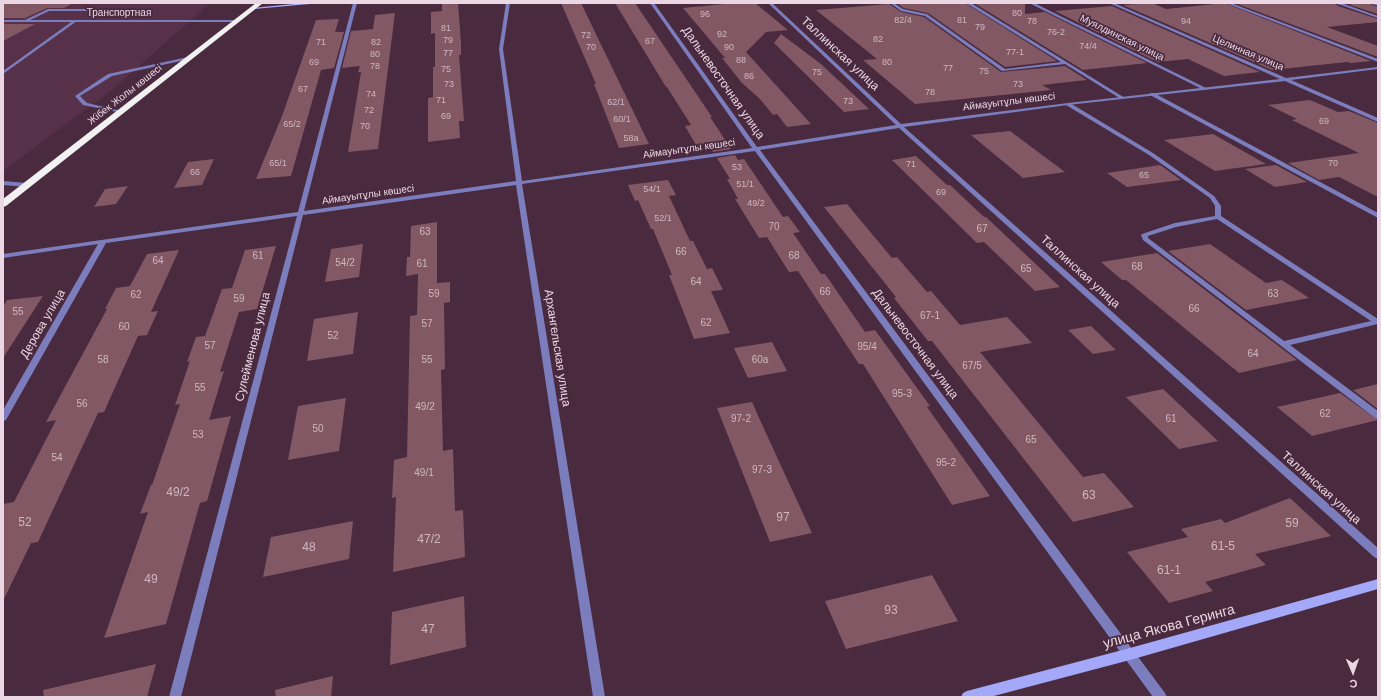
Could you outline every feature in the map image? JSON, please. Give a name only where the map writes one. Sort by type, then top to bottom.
[{"type":"highway","name":"Жібек Жолы көшесі","points":[[3,204],[257,5]]},
{"type":"street","points":[[257,5],[319,3]]},
{"type":"street","name":"Сулейменова улица","points":[[175,697],[355,3]]},
{"type":"street","name":"Архангельская улица","points":[[508,3],[500,49],[519,183],[599,697]]},
{"type":"street","name":"Дальневосточная улица","points":[[652,3],[756,149],[1161,697]]},
{"type":"street","name":"Таллинская улица","points":[[770,3],[900,126],[1378,554]]},
{"type":"street","points":[[892,3],[902,10],[926,16],[1004,70],[1066,63]]},
{"type":"street","points":[[968,3],[1123,98]]},
{"type":"street","name":"Муялдинская улица","points":[[1031,3],[1206,89]]},
{"type":"street","name":"Целинная улица","points":[[1111,3],[1378,120]]},
{"type":"street","points":[[1228,3],[1378,61]]},
{"type":"street","points":[[1338,3],[1350,3]]},
{"type":"street","points":[[1338,3],[1378,17]]},
{"type":"street","points":[[1373,3],[1378,5]]},
{"type":"street","points":[[25,21],[48,10],[99,10]]},
{"type":"street","name":"Транспортная","points":[[3,21],[235,21]]},
{"type":"street","points":[[3,72],[75,21]]},
{"type":"street","points":[[120,112],[85,104],[77,96],[110,75],[188,58]]},
{"type":"street","name":"Аймауытұлы көшесі","points":[[3,256],[756,149],[900,126],[1068,104],[1378,68]]},
{"type":"street","points":[[1152,94],[1378,216]]},
{"type":"street","points":[[1068,104],[1151,154],[1212,197],[1218,206],[1218,217]]},
{"type":"street","points":[[3,184],[27,185]]},
{"type":"street","points":[[1378,322],[1218,217],[1175,225],[1144,235],[1145,239],[1378,416]]},
{"type":"street","name":"Дерова улица","points":[[3,418],[104,242]]},
{"type":"street","points":[[1282,344],[1378,322]]},
{"type":"street","name":"улица Якова Геринга","points":[[967,697],[1130,654],[1378,584]]},
{"type":"shaded area","points":[[3,3],[210,3],[112,90],[3,171]]},
{"type":"building","points":[[3,3],[73,3],[64,8],[47,8],[25,18],[3,18]]},
{"type":"building","points":[[442,3],[458,3],[461,43],[461,55],[459,55],[464,121],[459,121],[460,138],[428,142],[428,98],[433,97],[433,67],[435,67],[435,33],[431,34],[431,12],[442,11]]},
{"type":"building","points":[[561,3],[581,3],[649,144],[619,148],[594,84],[596,84]]},
{"type":"building","points":[[615,3],[635,3],[712,117],[710,117],[731,149],[713,152],[708,143],[696,145],[685,126],[691,125]]},
{"type":"building","points":[[734,3],[755,3],[788,30],[766,32],[746,52],[811,124],[787,127],[777,114],[773,115],[760,99],[742,83],[722,58],[725,58],[683,8]]},
{"type":"building","points":[[897,3],[965,3],[1057,61],[1005,67],[928,13],[904,8]]},
{"type":"building","points":[[974,3],[1025,3],[1025,14],[1045,12],[1147,63],[1083,70]]},
{"type":"building","points":[[1152,3],[1166,9],[1225,3],[1371,61],[1272,70],[1123,5]]},
{"type":"building","points":[[1235,3],[1334,3],[1338,6],[1378,19],[1378,22],[1327,27],[1378,46],[1378,57]]},
{"type":"building","points":[[1353,3],[1370,3],[1378,7],[1378,14],[1350,5]]},
{"type":"building","points":[[889,4],[901,12],[924,17],[1001,72],[1065,66],[1087,80],[1042,85],[1051,90],[915,104],[863,60],[877,59],[816,10]]},
{"type":"building","points":[[1112,6],[1260,72],[1224,76],[1188,59],[1157,62],[1055,11]]},
{"type":"building","points":[[395,13],[378,149],[348,152],[361,72],[358,72],[360,66],[342,68],[351,31],[373,29],[375,15]]},
{"type":"building","points":[[339,19],[335,32],[344,32],[334,68],[321,70],[291,176],[256,179],[282,116],[316,20]]},
{"type":"building","points":[[3,24],[35,24],[3,41]]},
{"type":"building","points":[[781,34],[821,64],[869,109],[844,112],[774,43]]},
{"type":"building","points":[[1310,100],[1338,112],[1349,111],[1378,123],[1378,197],[1339,177],[1319,180],[1288,163],[1359,153],[1292,120],[1297,119],[1268,105]]},
{"type":"building","points":[[1010,131],[1065,172],[1023,178],[971,135]]},
{"type":"building","points":[[1213,134],[1266,164],[1215,171],[1164,140]]},
{"type":"building","points":[[735,155],[738,160],[744,159],[783,217],[788,216],[800,232],[793,233],[821,274],[825,274],[865,332],[875,330],[930,406],[927,407],[990,496],[952,505],[863,364],[859,364],[798,271],[789,272],[767,237],[759,238],[735,199],[738,199],[727,179],[730,179],[717,158]]},
{"type":"building","points":[[916,156],[947,185],[950,185],[984,217],[986,217],[1060,287],[1035,291],[984,242],[977,243],[892,160]]},
{"type":"building","points":[[214,159],[202,185],[174,188],[188,162]]},
{"type":"building","points":[[1160,165],[1181,180],[1127,187],[1107,173]]},
{"type":"building","points":[[1276,165],[1307,182],[1275,187],[1245,169]]},
{"type":"building","points":[[668,180],[676,195],[669,196],[690,241],[693,241],[707,269],[712,268],[723,290],[711,291],[730,333],[694,339],[669,275],[672,275],[653,229],[651,229],[638,200],[635,201],[628,185]]},
{"type":"building","points":[[128,186],[116,204],[94,207],[105,189]]},
{"type":"building","points":[[847,204],[892,258],[897,257],[927,292],[931,291],[960,325],[1007,317],[1032,343],[980,352],[1083,477],[1104,473],[1134,507],[1073,522],[932,341],[928,341],[894,298],[896,297],[824,207]]},
{"type":"building","points":[[437,222],[437,283],[450,282],[450,302],[444,303],[445,369],[441,370],[443,451],[453,449],[455,511],[463,510],[465,557],[393,572],[396,497],[392,498],[394,460],[407,457],[410,316],[417,315],[418,274],[406,276],[407,257],[410,257],[411,226]]},
{"type":"building","points":[[363,244],[359,277],[325,282],[331,249]]},
{"type":"building","points":[[1210,244],[1266,283],[1282,280],[1309,298],[1246,310],[1168,251]]},
{"type":"building","points":[[276,246],[257,309],[239,312],[220,372],[224,371],[209,420],[231,416],[207,501],[200,503],[166,624],[104,638],[148,512],[140,514],[152,485],[180,404],[175,405],[190,361],[187,362],[196,337],[205,336],[222,289],[232,288],[245,250]]},
{"type":"building","points":[[179,250],[151,312],[158,311],[147,335],[138,336],[104,412],[98,413],[38,542],[31,543],[3,601],[3,504],[14,502],[56,420],[46,422],[107,309],[105,309],[116,288],[130,286],[147,254]]},
{"type":"building","points":[[1157,253],[1297,360],[1239,373],[1126,280],[1122,280],[1101,262]]},
{"type":"building","points":[[43,296],[3,358],[3,307],[7,300]]},
{"type":"building","points":[[358,312],[353,354],[307,361],[314,319]]},
{"type":"building","points":[[1091,326],[1116,350],[1093,354],[1068,330]]},
{"type":"building","points":[[772,342],[787,371],[748,378],[734,348]]},
{"type":"building","points":[[1378,384],[1378,409],[1353,390]]},
{"type":"building","points":[[1163,389],[1218,441],[1179,449],[1126,397]]},
{"type":"building","points":[[1340,393],[1378,420],[1312,436],[1277,407]]},
{"type":"building","points":[[346,398],[339,451],[288,460],[298,406]]},
{"type":"building","points":[[752,402],[812,533],[770,542],[717,408]]},
{"type":"building","points":[[1290,498],[1331,536],[1255,554],[1266,565],[1205,582],[1213,591],[1169,603],[1127,552],[1188,537],[1181,529],[1221,519],[1225,523]]},
{"type":"building","points":[[353,521],[349,559],[263,577],[271,537]]},
{"type":"building","points":[[932,575],[958,621],[846,649],[825,601]]},
{"type":"building","points":[[464,596],[466,647],[390,665],[392,612]]},
{"type":"building","points":[[156,664],[147,697],[44,697],[43,690]]},
{"type":"building","points":[[333,676],[331,697],[276,697],[275,690]]}]
